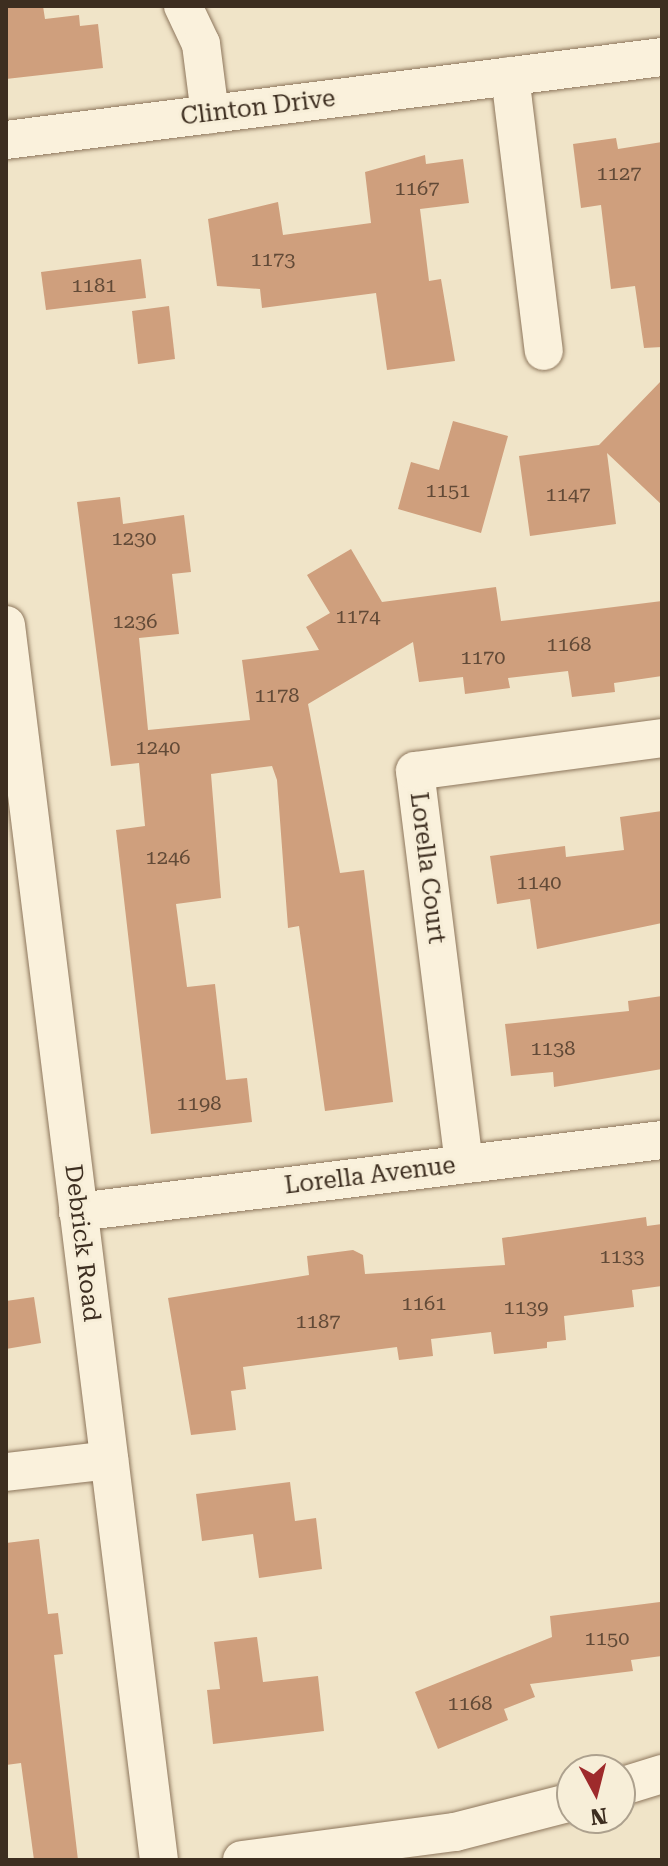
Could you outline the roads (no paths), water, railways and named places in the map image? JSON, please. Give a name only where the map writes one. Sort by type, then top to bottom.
[{"type":"street","points":[[183,6],[201,44],[210,114]]},
{"type":"street","name":"Clinton Drive","points":[[6,140],[662,57]]},
{"type":"street","points":[[510,76],[544,351]]},
{"type":"street","name":"Debrick Road","points":[[6,625],[11,720],[78,1212],[159,1860]]},
{"type":"street","name":"Lorella Court","points":[[464,1164],[415,771],[662,738]]},
{"type":"street","name":"Lorella Avenue","points":[[78,1212],[662,1140]]},
{"type":"street","points":[[6,1472],[109,1460]]},
{"type":"street","points":[[636,1782],[662,1774]]},
{"type":"street","points":[[242,1860],[455,1832],[556,1806]]}]
